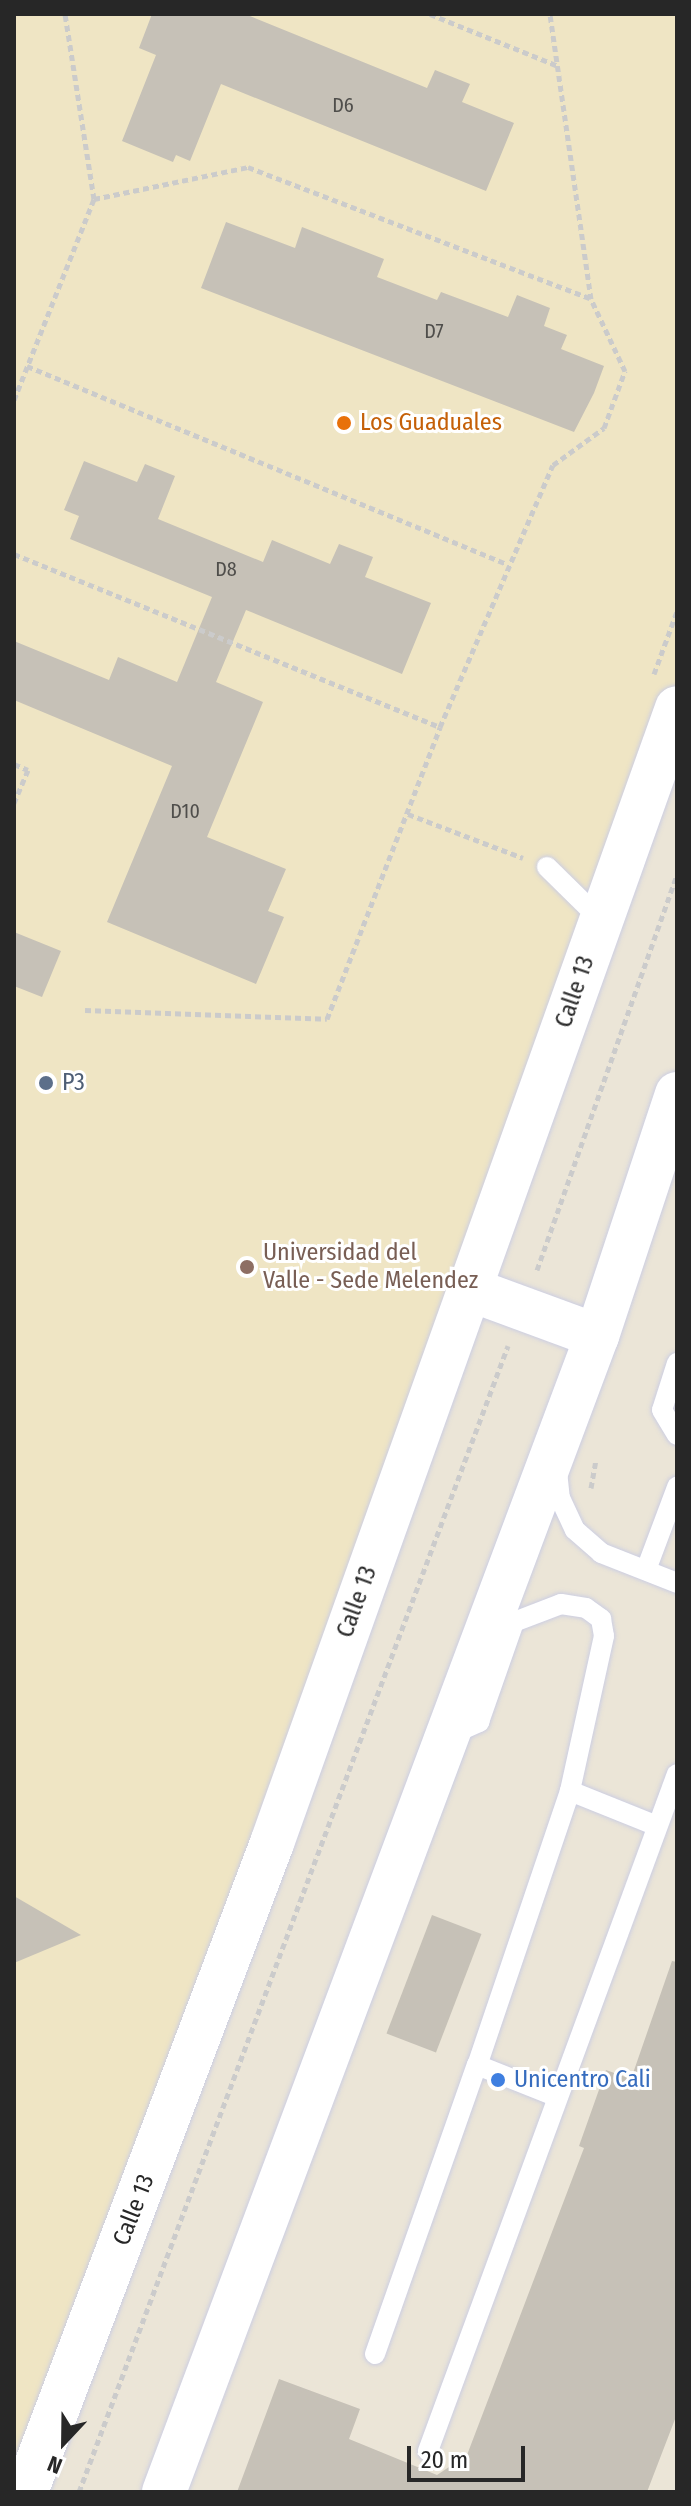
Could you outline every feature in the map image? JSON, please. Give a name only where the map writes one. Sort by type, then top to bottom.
[{"type":"main road","name":"Calle 13","points":[[26,2492],[272,1843],[472,1290],[600,919],[677,708]]},
{"type":"main road","points":[[164,2492],[597,1336],[677,1094]]},
{"type":"main road","points":[[472,1290],[597,1336]]},
{"type":"lane","points":[[547,867],[600,919]]},
{"type":"lane","points":[[677,1363],[662,1410],[677,1435]]},
{"type":"lane","points":[[554,1447],[560,1498],[575,1530],[601,1553],[677,1583]]},
{"type":"lane","points":[[646,1570],[677,1487]]},
{"type":"lane","points":[[375,2354],[570,1791],[604,1636],[601,1619],[586,1608],[552,1605],[514,1622],[479,1722],[449,1735]]},
{"type":"lane","points":[[428,2451],[555,2096],[677,1774]]},
{"type":"lane","points":[[570,1791],[657,1826]]},
{"type":"lane","points":[[477,2065],[555,2096]]},
{"type":"path","points":[[14,400],[94,199],[65,14]]},
{"type":"path","points":[[430,14],[558,66]]},
{"type":"path","points":[[85,1010],[327,1019],[440,727],[507,564],[553,465],[604,428],[625,371],[591,299],[550,14]]},
{"type":"path","points":[[94,199],[248,167],[591,299]]},
{"type":"path","points":[[27,366],[507,564]]},
{"type":"path","points":[[14,554],[440,727]]},
{"type":"path","points":[[14,764],[28,770],[14,803]]},
{"type":"path","points":[[408,814],[547,867]]},
{"type":"path","points":[[79,2492],[523,1308],[677,875]]},
{"type":"shaded area","name":"Universidad del Valle - Sede Melendez","points":[[14,14],[677,14],[677,708],[14,2492]]},
{"type":"building","points":[[152,14],[245,14],[427,88],[435,70],[470,84],[462,102],[514,123],[486,191],[221,84],[190,161],[176,155],[173,162],[122,141],[156,55],[139,48]]},
{"type":"building","points":[[226,222],[295,248],[302,227],[384,259],[377,277],[437,300],[441,292],[508,317],[517,295],[550,308],[544,326],[567,335],[561,349],[604,366],[574,432],[201,288]]},
{"type":"building","points":[[84,461],[137,482],[145,464],[175,476],[158,519],[263,562],[272,540],[330,564],[339,544],[373,557],[365,577],[431,603],[402,674],[246,610],[216,682],[263,702],[207,837],[286,869],[268,911],[284,917],[256,984],[107,922],[172,766],[14,700],[14,641],[109,680],[118,657],[177,682],[212,597],[70,539],[79,516],[64,510]]},
{"type":"building","points":[[14,932],[61,951],[42,997],[14,986]]},
{"type":"building","points":[[14,1896],[81,1935],[14,1963]]},
{"type":"building","points":[[432,1915],[481,1934],[436,2053],[386,2034]]},
{"type":"building","points":[[672,1961],[677,1962],[677,2414],[647,2492],[237,2492],[279,2379],[360,2409],[349,2439],[437,2475],[467,2455],[584,2148],[579,2146],[606,2070],[631,2079]]},
{"type":"place","name":"Los Guaduales","points":[[344,423]]},
{"type":"place","name":"P3","points":[[46,1083]]},
{"type":"place","name":"Universidad del Valle - Sede Melendez","points":[[247,1267]]},
{"type":"place","name":"Unicentro Cali","points":[[498,2080]]}]
